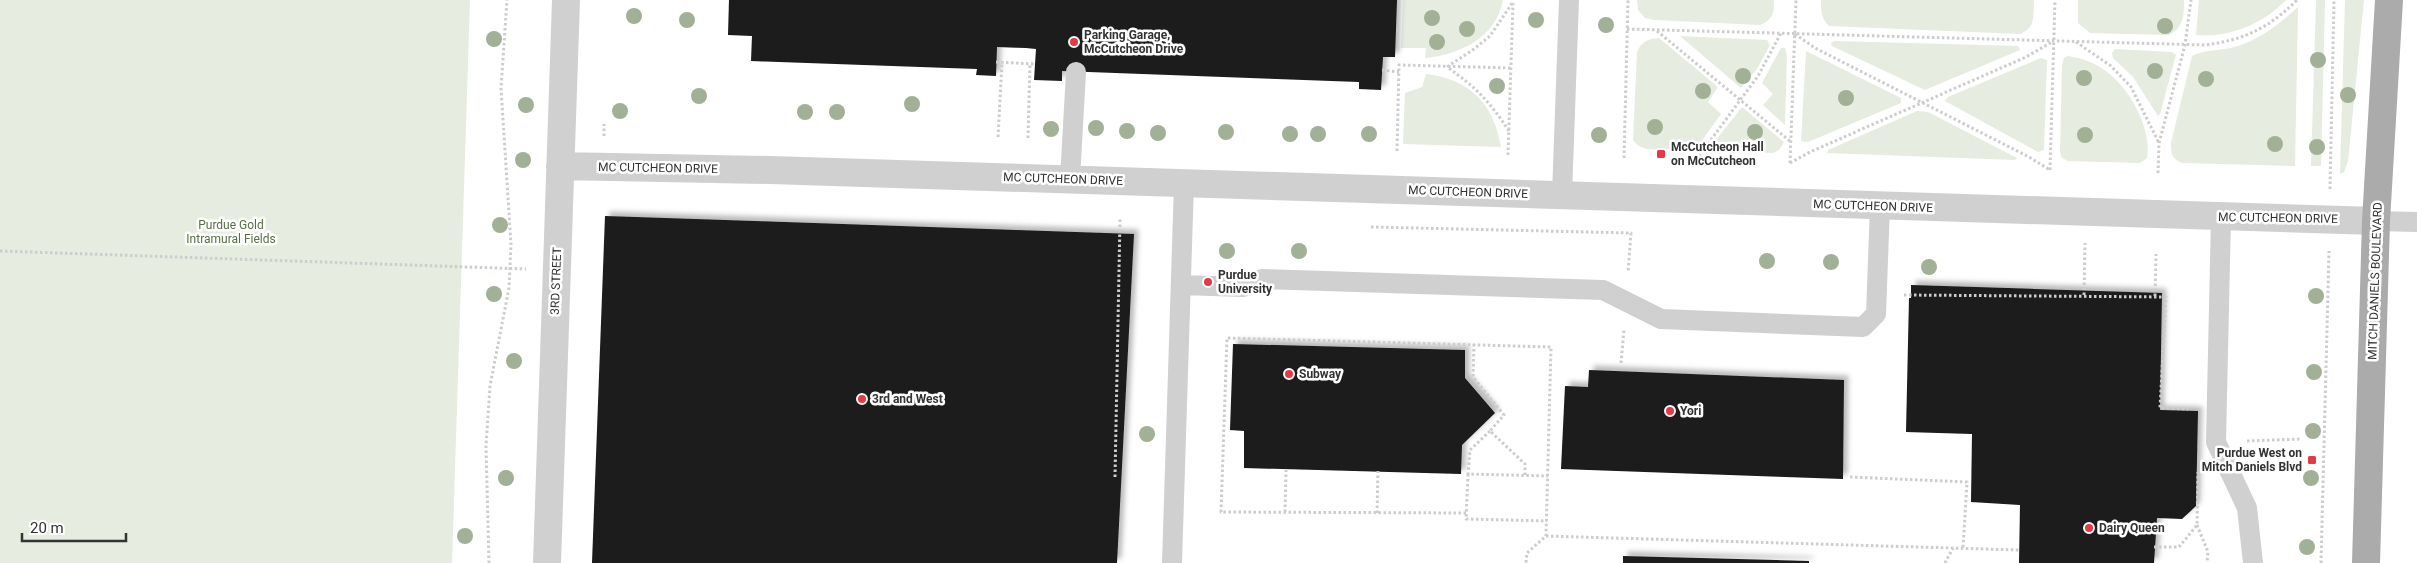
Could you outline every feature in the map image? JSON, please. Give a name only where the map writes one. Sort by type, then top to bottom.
[{"type":"main road","name":"MITCH DANIELS BOULEVARD","points":[[2366,563],[2376,221],[2389,0]]},
{"type":"street","name":"3RD STREET","points":[[547,563],[566,0]]},
{"type":"street","name":"MC CUTCHEON DRIVE","points":[[560,166],[770,170],[2376,221]]},
{"type":"lane","points":[[1562,195],[1568,0]]},
{"type":"lane","points":[[1070,180],[1076,72]]},
{"type":"lane","points":[[1172,563],[1184,183]]},
{"type":"lane","points":[[1181,285],[1243,287],[1262,279],[1603,290],[1661,319],[1863,327],[1876,314],[1880,206]]},
{"type":"lane","points":[[2221,217],[2216,442],[2247,508],[2253,563]]},
{"type":"lane","points":[[2376,221],[2417,222]]},
{"type":"path","points":[[488,563],[486,446],[490,386],[509,288],[511,246],[501,88],[506,0]]},
{"type":"path","points":[[1624,158],[1628,0]]},
{"type":"path","points":[[1796,0],[1790,163],[1810,152],[2026,57],[2054,41]]},
{"type":"path","points":[[1795,34],[1815,48],[2029,157],[2050,170],[2055,0]]},
{"type":"path","points":[[2158,173],[2159,144],[2185,45],[2191,0]]},
{"type":"path","points":[[1628,29],[2205,46],[2233,41],[2268,24],[2282,16],[2298,0]]},
{"type":"path","points":[[2330,190],[2334,0]]},
{"type":"path","points":[[1447,67],[1474,50],[1490,36],[1513,1]]},
{"type":"path","points":[[1508,155],[1513,1]]},
{"type":"path","points":[[1656,30],[1791,142]]},
{"type":"path","points":[[1696,160],[1758,76],[1781,33]]},
{"type":"path","points":[[2076,42],[2111,66],[2131,87],[2159,144]]},
{"type":"path","points":[[996,62],[1033,63],[1028,138]]},
{"type":"path","points":[[998,137],[1002,62]]},
{"type":"path","points":[[1396,151],[1399,65],[1511,68]]},
{"type":"path","points":[[1447,67],[1474,86],[1490,103],[1509,131]]},
{"type":"path","points":[[1382,70],[1399,72]]},
{"type":"path","points":[[2084,295],[2086,212]]},
{"type":"path","points":[[1115,477],[1120,219]]},
{"type":"path","points":[[1371,227],[1631,233]]},
{"type":"path","points":[[0,251],[557,270]]},
{"type":"path","points":[[2155,296],[2156,254]]},
{"type":"path","points":[[2321,563],[2329,258]]},
{"type":"path","points":[[1904,286],[1903,295],[2166,297],[2160,408],[2190,409]]},
{"type":"path","points":[[1466,513],[1221,512],[1227,338],[1551,347],[1546,536]]},
{"type":"path","points":[[1474,344],[1473,377],[1504,415],[1470,450],[1466,519],[1547,521]]},
{"type":"path","points":[[1490,431],[1525,464],[1525,476]]},
{"type":"path","points":[[2207,563],[2208,552],[2197,525],[2198,443],[2301,439]]},
{"type":"path","points":[[1285,512],[1286,470]]},
{"type":"path","points":[[1377,513],[1378,471]]},
{"type":"path","points":[[1468,474],[1548,476]]},
{"type":"path","points":[[1850,477],[1967,482],[1963,548]]},
{"type":"path","points":[[2154,547],[2179,547],[2197,525]]},
{"type":"path","points":[[1526,563],[1527,553],[1546,536],[2019,550]]},
{"type":"path","points":[[1945,563],[1953,548]]},
{"type":"green space","name":"Purdue Gold Intramural Fields","points":[[0,0],[470,0],[452,563],[0,563]]},
{"type":"green space","points":[[1403,0],[1503,0],[1493,25],[1474,42],[1451,53],[1425,58],[1426,48],[1401,48]]},
{"type":"green space","points":[[1637,0],[1774,0],[1774,5],[1773,12],[1768,21],[1760,25],[1654,20],[1645,18],[1638,10]]},
{"type":"green space","points":[[1821,0],[2034,0],[2033,20],[2029,28],[2020,34],[1829,26],[1822,14]]},
{"type":"green space","points":[[2078,0],[2184,0],[2183,16],[2178,28],[2169,35],[2090,33],[2078,23]]},
{"type":"green space","points":[[2199,0],[2286,0],[2267,16],[2245,28],[2221,34],[2196,35]]},
{"type":"green space","points":[[2316,0],[2325,0],[2321,166],[2311,166]]},
{"type":"green space","points":[[2345,0],[2364,0],[2348,161],[2344,172],[2340,174]]},
{"type":"green space","points":[[2298,7],[2295,166],[2182,163],[2176,160],[2172,153],[2171,143],[2192,56],[2202,52],[2235,47],[2253,40],[2276,25]]},
{"type":"green space","points":[[1680,36],[1767,40],[1770,45],[1757,69],[1741,88]]},
{"type":"green space","points":[[1659,38],[1718,87],[1708,102],[1721,114],[1698,146],[1676,145],[1675,149],[1646,149],[1633,140],[1637,52],[1646,41]]},
{"type":"green space","points":[[1834,41],[2018,46],[2020,50],[1925,90],[1832,46],[1831,43]]},
{"type":"green space","points":[[1781,48],[1785,48],[1787,56],[1785,125],[1763,105],[1773,94],[1762,83]]},
{"type":"green space","points":[[2115,49],[2172,52],[2176,55],[2158,116],[2133,77],[2113,58],[2112,53]]},
{"type":"green space","points":[[1806,51],[1901,98],[1901,103],[1808,142],[1801,141]]},
{"type":"green space","points":[[2068,56],[2098,66],[2116,79],[2124,89],[2138,110],[2143,123],[2148,147],[2147,158],[2140,163],[2068,161],[2062,158],[2060,152],[2062,65],[2064,58]]},
{"type":"green space","points":[[2041,58],[2047,60],[2044,150],[2038,152],[1945,101],[1948,97]]},
{"type":"green space","points":[[1426,74],[1455,81],[1477,96],[1493,118],[1501,147],[1403,144],[1405,93],[1422,87]]},
{"type":"green space","points":[[1742,107],[1784,142],[1779,150],[1773,153],[1713,150],[1712,145]]},
{"type":"green space","points":[[1917,111],[1928,112],[2017,158],[2015,160],[1827,153],[1828,150]]},
{"type":"building","name":"Parking Garage, McCutcheon Drive","points":[[729,0],[1397,0],[1395,57],[1383,57],[1381,90],[1359,89],[1359,82],[1062,71],[1062,81],[1034,80],[1036,49],[1026,48],[997,47],[996,76],[976,75],[977,69],[751,61],[752,36],[728,35]]},
{"type":"building","name":"3rd and West","points":[[605,216],[1134,234],[1117,563],[592,563]]},
{"type":"building","points":[[1911,285],[2162,293],[2160,410],[2198,411],[2196,506],[2182,519],[2157,518],[2154,563],[2019,563],[2020,505],[1971,502],[1972,434],[1906,432],[1909,298],[1911,298]]},
{"type":"building","points":[[1233,344],[1465,350],[1465,378],[1495,413],[1462,445],[1461,474],[1244,468],[1244,431],[1230,430]]},
{"type":"building","points":[[1589,370],[1844,380],[1843,479],[1561,469],[1565,386],[1588,387]]},
{"type":"building","points":[[1623,556],[1809,561],[1809,563],[1623,563]]},
{"type":"place","name":"Parking Garage, McCutcheon Drive","points":[[1074,42]]},
{"type":"place","name":"McCutcheon Hall on McCutcheon","points":[[1661,154]]},
{"type":"place","name":"Purdue University","points":[[1208,282]]},
{"type":"place","name":"Subway","points":[[1289,374]]},
{"type":"place","name":"3rd and West","points":[[862,399]]},
{"type":"place","name":"Yori","points":[[1670,411]]},
{"type":"place","name":"Purdue West on Mitch Daniels Blvd","points":[[2312,460]]},
{"type":"place","name":"Dairy Queen","points":[[2089,528]]}]
